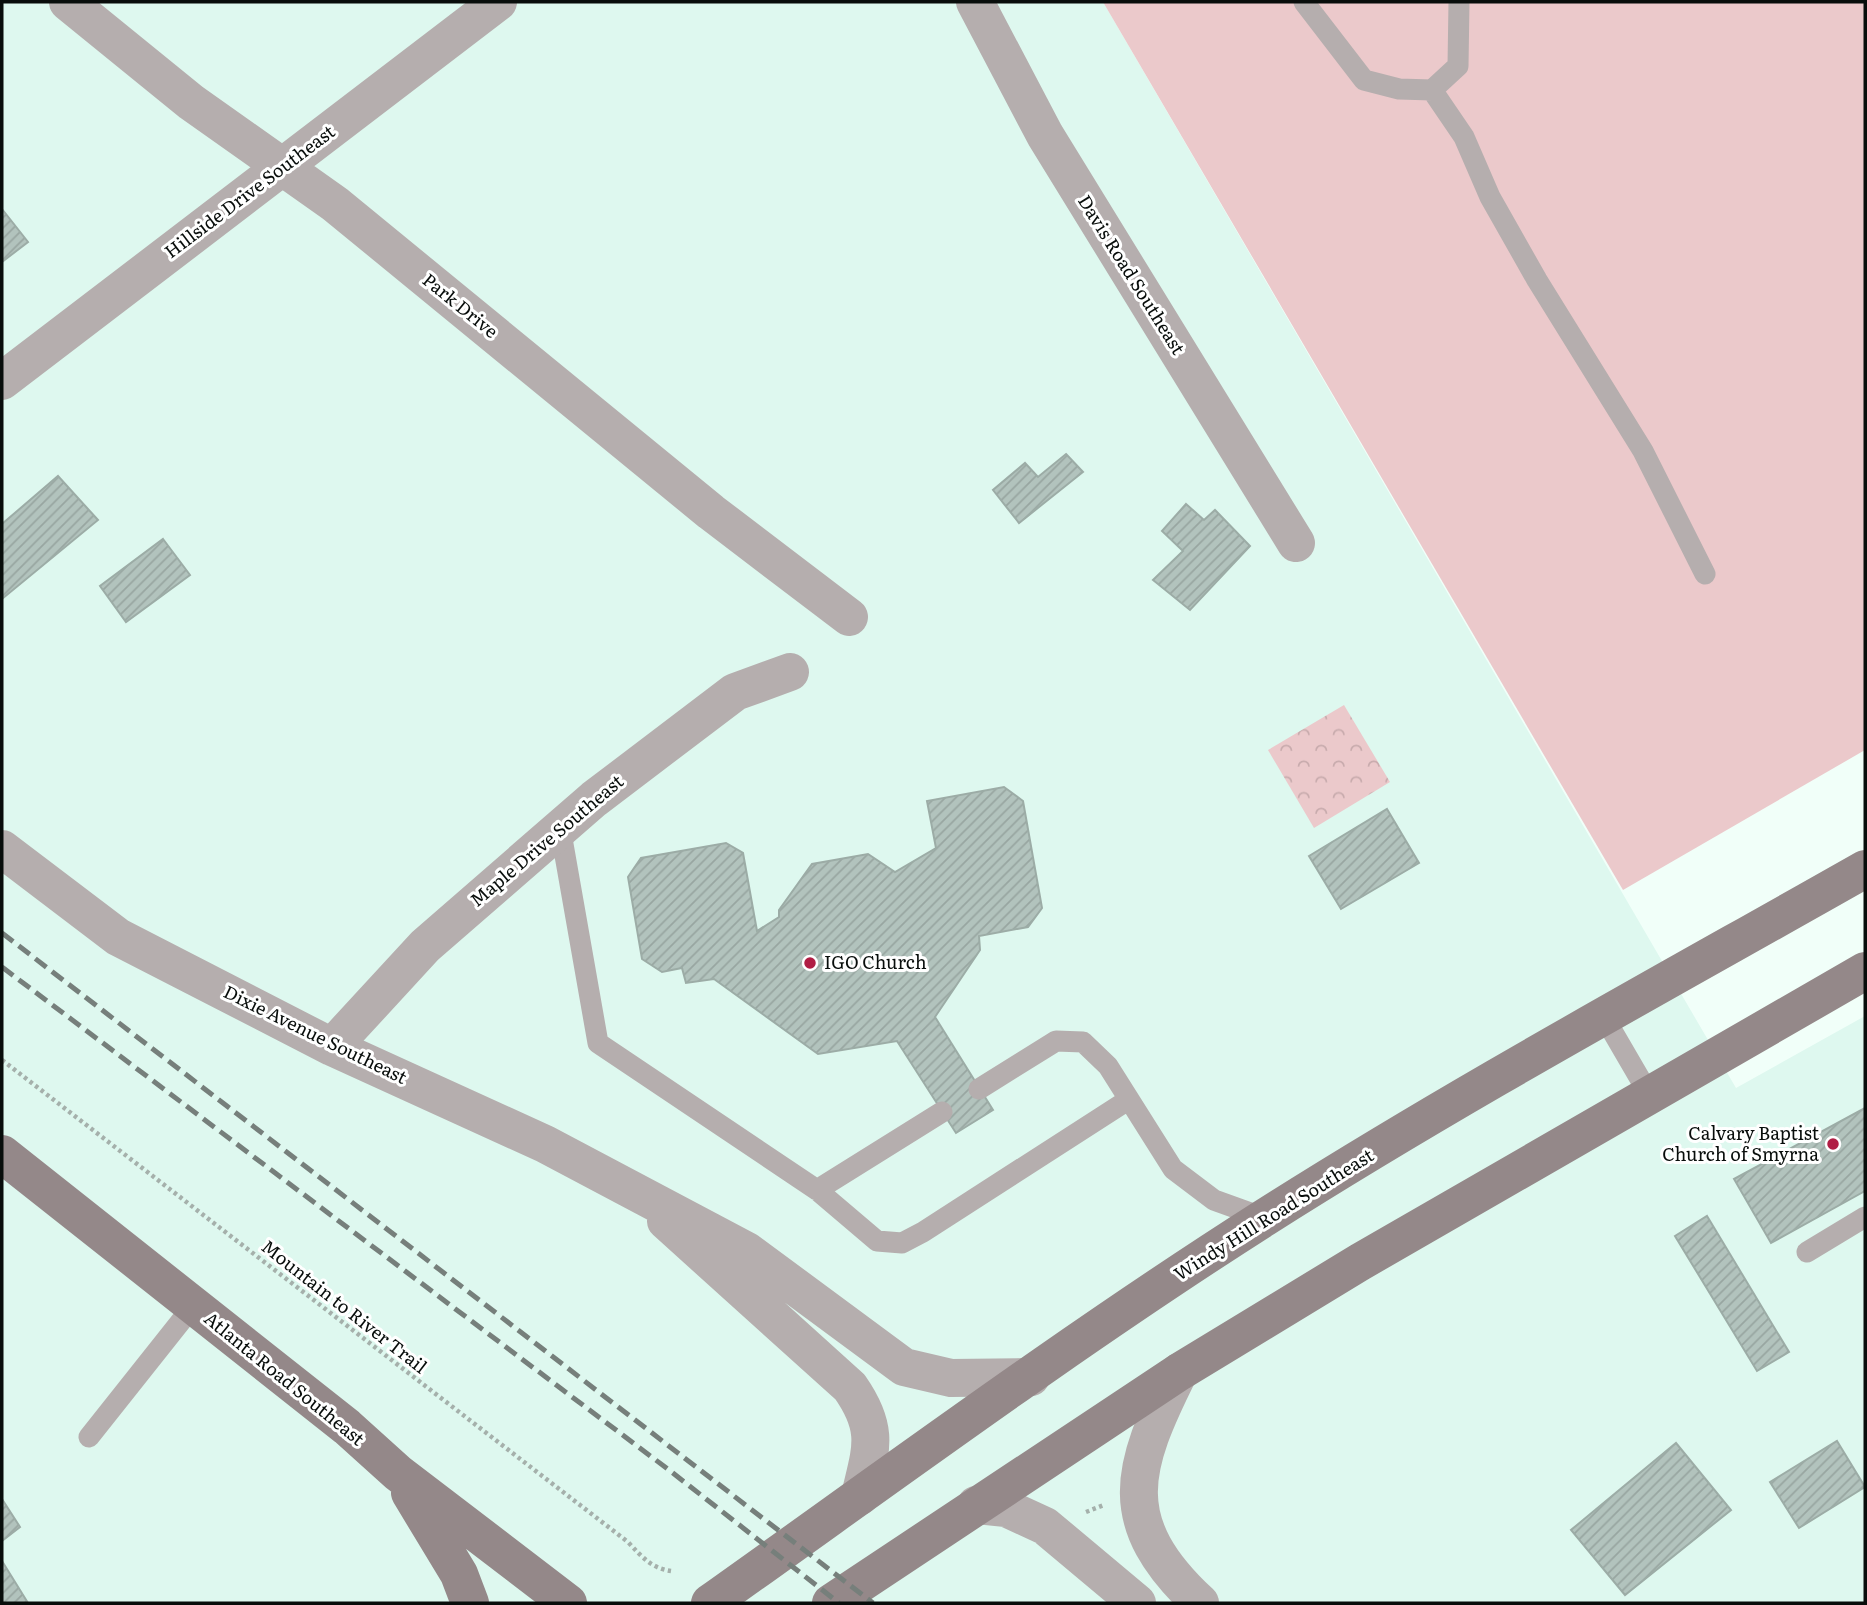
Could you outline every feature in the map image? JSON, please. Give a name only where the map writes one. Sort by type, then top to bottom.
[{"type":"main road","name":"Windy Hill Road Southeast","points":[[710,1603],[1031,1377],[1264,1218],[1604,1017],[1865,869]]},
{"type":"main road","points":[[834,1602],[1179,1372],[1360,1262],[1865,971]]},
{"type":"main road","name":"Atlanta Road Southeast","points":[[2,1154],[347,1427],[398,1473],[568,1603]]},
{"type":"main road","points":[[398,1473],[459,1574],[470,1603]]},
{"type":"street","name":"Park Drive","points":[[68,2],[191,102],[335,204],[711,512],[849,617]]},
{"type":"street","name":"Hillside Drive Southeast","points":[[2,381],[498,2]]},
{"type":"street","name":"Davis Road Southeast","points":[[975,2],[1045,135],[1296,543]]},
{"type":"street","name":"Maple Drive Southeast","points":[[332,1047],[425,946],[560,827],[735,692],[790,671]]},
{"type":"street","name":"Dixie Avenue Southeast","points":[[2,849],[118,937],[332,1047],[545,1144],[747,1251],[904,1367],[951,1378],[1031,1377]]},
{"type":"street","name":"Dixie Avenue Southeast","points":[[643,1197],[693,1249],[850,1387],[863,1406],[871,1425],[871,1452],[860,1496]]},
{"type":"street","points":[[1179,1372],[1151,1427],[1141,1459],[1138,1490],[1148,1541],[1175,1581],[1200,1603]]},
{"type":"street","points":[[976,1505],[1006,1508],[1045,1527],[1137,1603]]},
{"type":"lane","points":[[1304,2],[1364,80],[1399,89],[1432,90],[1458,66],[1459,2]]},
{"type":"lane","points":[[1432,90],[1464,137],[1490,197],[1537,280],[1643,451],[1705,573]]},
{"type":"lane","points":[[560,827],[598,1043],[817,1190],[877,1241],[902,1243],[1129,1100]]},
{"type":"lane","points":[[1604,1017],[1650,1096]]},
{"type":"lane","points":[[979,1089],[1056,1041],[1083,1042],[1108,1066],[1174,1169],[1214,1200],[1264,1218]]},
{"type":"lane","points":[[817,1190],[942,1112]]},
{"type":"lane","points":[[1807,1252],[1865,1217]]},
{"type":"lane","points":[[89,1437],[193,1306]]},
{"type":"path","name":"Mountain to River Trail","points":[[2,1060],[628,1542],[644,1560],[657,1569],[671,1571]]},
{"type":"path","points":[[1077,1515],[1111,1503]]},
{"type":"shaded area","points":[[2,2],[1103,2],[1736,1088],[1865,1016],[1865,1603],[2,1603]]},
{"type":"green space","points":[[1103,2],[1865,2],[1865,750],[1623,890]]},
{"type":"green space","points":[[1344,705],[1390,782],[1314,828],[1268,750]]},
{"type":"building","points":[[2,209],[28,242],[2,262]]},
{"type":"building","points":[[1066,454],[1083,472],[1019,523],[993,490],[1025,463],[1038,477]]},
{"type":"building","points":[[58,476],[98,520],[2,599],[2,524]]},
{"type":"building","points":[[1186,504],[1204,520],[1215,510],[1250,546],[1190,610],[1153,580],[1183,551],[1162,531]]},
{"type":"building","points":[[163,539],[190,575],[126,622],[100,586]]},
{"type":"building","name":"IGO Church","points":[[1004,787],[1023,801],[1042,908],[1028,927],[979,936],[980,950],[935,1017],[993,1110],[956,1133],[897,1041],[818,1054],[714,979],[686,983],[682,968],[662,972],[642,959],[628,877],[641,858],[726,843],[743,853],[757,931],[779,917],[779,910],[812,864],[868,854],[895,872],[936,848],[927,801]]},
{"type":"building","points":[[1387,809],[1419,863],[1341,909],[1309,856]]},
{"type":"building","name":"Calvary Baptist Church of Smyrna","points":[[1865,1108],[1865,1191],[1771,1243],[1734,1179]]},
{"type":"building","points":[[1707,1216],[1789,1352],[1757,1371],[1675,1236]]},
{"type":"building","points":[[1837,1441],[1865,1487],[1799,1528],[1770,1482]]},
{"type":"building","points":[[1676,1443],[1731,1510],[1625,1595],[1571,1530]]},
{"type":"building","points":[[2,1499],[20,1527],[2,1541]]},
{"type":"building","points":[[2,1561],[28,1603],[2,1603]]},
{"type":"railway","points":[[2,933],[873,1603]]},
{"type":"railway","points":[[2,967],[669,1470],[839,1603]]},
{"type":"place","name":"IGO Church","points":[[810,963]]},
{"type":"place","name":"Calvary Baptist Church of Smyrna","points":[[1833,1144]]}]
